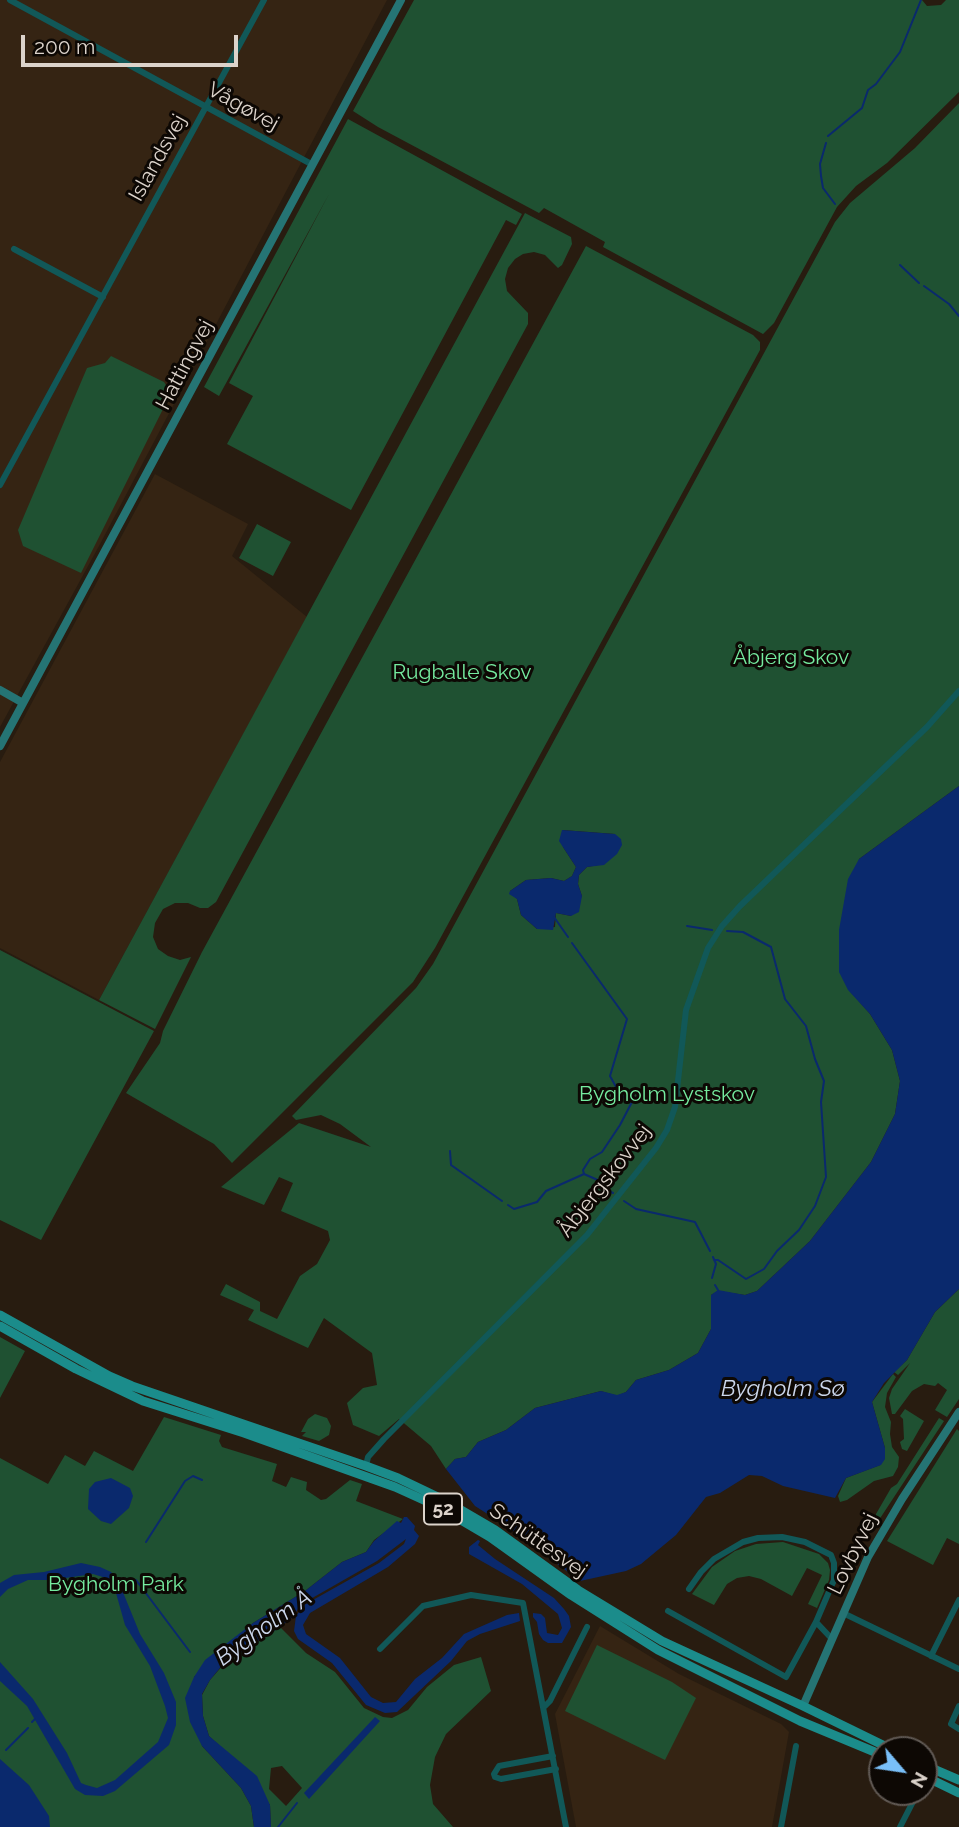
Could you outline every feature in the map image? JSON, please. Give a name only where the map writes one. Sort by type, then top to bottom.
[{"type":"main road","name":"Schüttesvej","points":[[0,1315],[99,1371],[141,1390],[398,1478],[471,1515],[578,1590],[662,1641],[868,1738]]},
{"type":"main road","name":"Schüttesvej","points":[[0,1326],[76,1369],[143,1401],[244,1433],[395,1487],[439,1507],[490,1537],[614,1624],[718,1682],[868,1749]]},
{"type":"main road","points":[[938,1771],[959,1780]]},
{"type":"main road","points":[[938,1783],[959,1793]]},
{"type":"street","name":"Vågøvej","points":[[10,0],[313,165]]},
{"type":"street","name":"Islandsvej","points":[[1,482],[264,0]]},
{"type":"street","name":"Hattingvej","points":[[0,746],[401,0]]},
{"type":"street","points":[[14,249],[103,296]]},
{"type":"street","points":[[0,691],[23,703]]},
{"type":"street","name":"Åbjergskovvej","points":[[366,1466],[368,1457],[384,1439],[587,1236],[656,1148],[676,1107],[686,1010],[708,948],[722,926],[926,727],[959,691]]},
{"type":"street","name":"Lovbyvej","points":[[800,1721],[803,1706],[879,1536],[956,1425],[959,1412]]},
{"type":"street","points":[[668,1611],[786,1677],[816,1622],[834,1580],[834,1563],[831,1555],[825,1551],[795,1539],[758,1538],[743,1542],[714,1559],[690,1589]]},
{"type":"street","points":[[380,1649],[423,1606],[471,1595],[519,1601],[525,1605],[566,1827]]},
{"type":"street","points":[[931,1656],[959,1600]]},
{"type":"street","points":[[844,1613],[959,1669]]},
{"type":"street","points":[[816,1622],[832,1639]]},
{"type":"street","points":[[544,1707],[561,1683],[587,1627]]},
{"type":"street","points":[[959,1706],[951,1724],[959,1729]]},
{"type":"street","points":[[782,1827],[796,1746]]},
{"type":"street","points":[[552,1756],[499,1766],[494,1774],[501,1779],[556,1769]]},
{"type":"street","points":[[900,1827],[911,1806]]},
{"type":"shaded area","points":[[0,0],[387,0],[99,546],[0,727]]},
{"type":"shaded area","points":[[155,474],[248,524],[232,556],[307,617],[99,1000],[0,948],[0,762]]},
{"type":"shaded area","points":[[600,1626],[679,1674],[781,1724],[789,1732],[772,1827],[576,1827],[555,1714]]},
{"type":"green space","points":[[414,0],[922,0],[927,6],[941,5],[946,0],[959,0],[959,92],[887,163],[856,186],[837,207],[774,323],[763,334],[603,247],[605,242],[544,208],[539,213],[353,111]]},
{"type":"green space","points":[[959,103],[959,786],[859,859],[849,990],[870,1014],[892,1050],[900,1081],[895,1114],[871,1162],[810,1241],[757,1291],[745,1295],[718,1291],[711,1295],[711,1329],[698,1353],[669,1370],[636,1380],[626,1392],[617,1396],[601,1391],[535,1408],[506,1430],[478,1442],[466,1457],[455,1459],[446,1469],[431,1446],[399,1419],[379,1436],[353,1425],[347,1403],[363,1388],[377,1385],[372,1353],[324,1318],[308,1348],[248,1320],[254,1310],[220,1295],[226,1284],[260,1302],[260,1311],[277,1319],[300,1276],[317,1264],[330,1240],[328,1231],[281,1211],[293,1183],[279,1177],[264,1205],[221,1187],[299,1123],[371,1147],[340,1124],[321,1115],[296,1120],[292,1116],[416,988],[433,964],[835,222],[850,203],[915,148]],"holes":[[[562,830],[615,834],[604,864],[587,867],[579,875],[578,884],[582,896],[571,916],[556,913],[555,927],[537,929],[521,915],[517,899],[510,891],[526,880],[551,878],[564,881],[572,876],[576,867],[563,847]]]},
{"type":"green space","points":[[348,119],[522,214],[516,225],[506,220],[351,510],[227,444],[253,396],[229,383],[329,194],[219,396],[204,387]]},
{"type":"green space","points":[[525,213],[571,237],[572,244],[558,268],[545,255],[534,252],[523,254],[508,268],[505,279],[507,291],[528,313],[528,324],[216,902],[208,908],[175,903],[163,909],[155,923],[153,937],[158,949],[180,960],[191,957],[155,1029],[99,1000]]},
{"type":"green space","name":"Rugballe Skov","points":[[586,246],[753,335],[760,342],[760,350],[435,948],[413,982],[232,1163],[214,1144],[126,1093],[160,1043],[163,1031],[202,952]]},
{"type":"green space","points":[[111,356],[164,382],[171,393],[81,573],[23,546],[18,530],[87,368],[105,363]]},
{"type":"green space","points":[[257,524],[291,542],[273,576],[239,558]]},
{"type":"green space","points":[[0,950],[154,1031],[41,1240],[0,1220]]},
{"type":"green space","points":[[959,1289],[959,1399],[947,1417],[935,1410],[947,1390],[938,1383],[935,1386],[924,1384],[912,1391],[895,1414],[892,1414],[889,1398],[892,1389],[910,1363],[898,1375],[894,1372],[907,1360],[935,1312]]},
{"type":"green space","points":[[0,1337],[25,1351],[0,1398]]},
{"type":"green space","points":[[893,1374],[896,1377],[887,1393],[885,1407],[891,1422],[892,1447],[899,1457],[898,1467],[893,1476],[874,1481],[840,1502],[838,1496],[846,1478],[880,1465],[885,1448],[872,1402]]},
{"type":"green space","points":[[905,1409],[924,1421],[907,1451],[902,1449],[900,1442],[904,1439],[903,1419],[900,1416]]},
{"type":"green space","points":[[315,1414],[327,1418],[331,1426],[329,1435],[319,1441],[302,1436],[306,1432],[301,1432],[308,1419]]},
{"type":"green space","name":"Bygholm Park","points":[[164,1417],[221,1435],[219,1441],[222,1447],[277,1464],[272,1481],[286,1487],[291,1477],[307,1482],[306,1490],[321,1500],[350,1480],[362,1484],[356,1501],[403,1519],[374,1540],[366,1552],[342,1562],[305,1591],[253,1623],[194,1677],[202,1746],[241,1788],[251,1806],[254,1827],[0,1827],[0,1458],[48,1484],[65,1455],[85,1466],[94,1451],[133,1471]]},
{"type":"green space","points":[[939,1418],[944,1421],[875,1526],[876,1514],[891,1488],[897,1484]]},
{"type":"green space","points":[[957,1429],[959,1544],[947,1538],[933,1565],[887,1541]]},
{"type":"green space","points":[[783,1542],[819,1554],[828,1563],[829,1580],[817,1608],[808,1604],[822,1575],[807,1568],[792,1596],[761,1579],[749,1576],[737,1578],[727,1584],[714,1605],[692,1594],[712,1567],[735,1551],[756,1544]]},
{"type":"green space","points":[[280,1627],[306,1653],[335,1672],[364,1708],[392,1718],[408,1710],[427,1687],[454,1665],[481,1657],[491,1691],[446,1734],[435,1757],[430,1785],[433,1804],[453,1827],[271,1827],[270,1805],[209,1736],[203,1716],[202,1695],[210,1680],[224,1664]],"holes":[[[282,1766],[302,1788],[286,1806],[269,1789],[271,1768]]]},
{"type":"green space","points":[[597,1645],[672,1682],[696,1698],[665,1760],[565,1711]]},
{"type":"water","name":"Bygholm Sø","points":[[959,786],[959,1289],[935,1312],[907,1360],[884,1383],[872,1402],[885,1448],[885,1459],[881,1465],[846,1478],[835,1498],[783,1486],[762,1476],[749,1475],[720,1493],[706,1497],[676,1535],[641,1564],[626,1571],[580,1581],[475,1506],[446,1469],[455,1459],[466,1457],[478,1442],[506,1430],[535,1408],[601,1391],[617,1395],[626,1392],[636,1380],[669,1370],[698,1353],[711,1329],[711,1295],[718,1290],[745,1295],[757,1291],[810,1241],[871,1162],[895,1114],[900,1081],[892,1050],[870,1014],[848,990],[839,972],[839,930],[848,879],[859,859]]},
{"type":"water","points":[[562,830],[615,834],[621,839],[622,845],[617,854],[604,865],[587,867],[579,875],[578,884],[582,896],[579,912],[571,916],[556,913],[553,930],[537,929],[521,915],[517,899],[509,894],[526,880],[551,878],[564,881],[572,876],[576,867],[559,841]]},
{"type":"water","points":[[111,1478],[130,1488],[133,1496],[129,1508],[111,1524],[101,1521],[88,1509],[89,1489],[95,1482]]},
{"type":"water","name":"Bygholm Å","points":[[404,1517],[415,1526],[414,1530],[419,1536],[415,1544],[388,1567],[310,1613],[303,1625],[306,1634],[340,1658],[371,1697],[383,1703],[396,1702],[415,1679],[442,1658],[464,1634],[507,1615],[519,1613],[520,1621],[467,1641],[451,1661],[397,1712],[385,1713],[366,1705],[332,1663],[298,1639],[294,1631],[296,1616],[304,1605],[379,1563],[404,1544],[406,1539],[377,1561],[300,1605],[294,1616],[280,1627],[224,1663],[202,1694],[203,1716],[209,1736],[257,1776],[270,1805],[271,1827],[254,1827],[251,1806],[241,1788],[202,1746],[190,1722],[185,1698],[194,1677],[205,1660],[253,1623],[305,1591],[342,1562],[366,1552],[374,1541],[397,1521],[401,1523]]},
{"type":"water","points":[[478,1540],[478,1545],[495,1559],[554,1598],[564,1609],[569,1616],[571,1627],[562,1643],[548,1643],[543,1640],[533,1617],[533,1613],[541,1614],[545,1618],[547,1633],[558,1635],[562,1628],[558,1614],[522,1584],[469,1554],[469,1547]]},
{"type":"water","points":[[81,1563],[111,1572],[118,1580],[140,1634],[164,1673],[176,1702],[176,1725],[169,1745],[115,1791],[103,1796],[85,1795],[75,1789],[27,1706],[0,1681],[0,1662],[33,1699],[67,1753],[81,1783],[86,1785],[97,1788],[115,1780],[158,1742],[168,1718],[165,1706],[150,1666],[125,1625],[116,1593],[106,1578],[93,1574],[52,1580],[28,1580],[8,1589],[0,1597],[0,1583],[14,1575],[44,1572]]},
{"type":"water","points":[[375,1717],[380,1721],[309,1799],[304,1793]]},
{"type":"water","points":[[0,1759],[29,1785],[49,1816],[50,1827],[0,1827]]},
{"type":"waterway","points":[[828,136],[862,108],[868,90],[876,84],[900,52],[921,0]]},
{"type":"waterway","points":[[826,143],[820,164],[821,176],[823,188],[835,204]]},
{"type":"waterway","points":[[900,265],[919,283]]},
{"type":"waterway","points":[[924,286],[949,304],[959,316]]},
{"type":"waterway","points":[[554,917],[568,937]]},
{"type":"waterway","points":[[687,926],[712,930]]},
{"type":"waterway","points":[[714,1260],[746,1279],[764,1269],[777,1251],[799,1230],[815,1206],[826,1177],[821,1102],[824,1081],[806,1026],[785,999],[771,947],[743,932],[727,931]]},
{"type":"waterway","points":[[572,943],[627,1019],[610,1076],[621,1096],[633,1100],[602,1152],[590,1159],[583,1170],[584,1174],[600,1181],[605,1189],[613,1193]]},
{"type":"waterway","points":[[450,1151],[451,1165],[502,1201]]},
{"type":"waterway","points":[[508,1205],[514,1209],[537,1202],[546,1191],[584,1174]]},
{"type":"waterway","points":[[624,1201],[636,1209],[695,1222],[710,1251]]},
{"type":"waterway","points":[[712,1278],[716,1264],[713,1257]]},
{"type":"waterway","points":[[715,1285],[718,1290]]},
{"type":"waterway","points":[[146,1542],[185,1481],[193,1476],[202,1480]]},
{"type":"waterway","points":[[136,1580],[190,1652]]},
{"type":"waterway","points":[[32,1722],[35,1719]]},
{"type":"waterway","points":[[6,1750],[28,1728]]},
{"type":"waterway","points":[[278,1827],[297,1803]]},
{"type":"park label","name":"Åbjerg Skov","points":[[791,658]]},
{"type":"park label","name":"Bygholm Lystskov","points":[[667,1095]]}]
